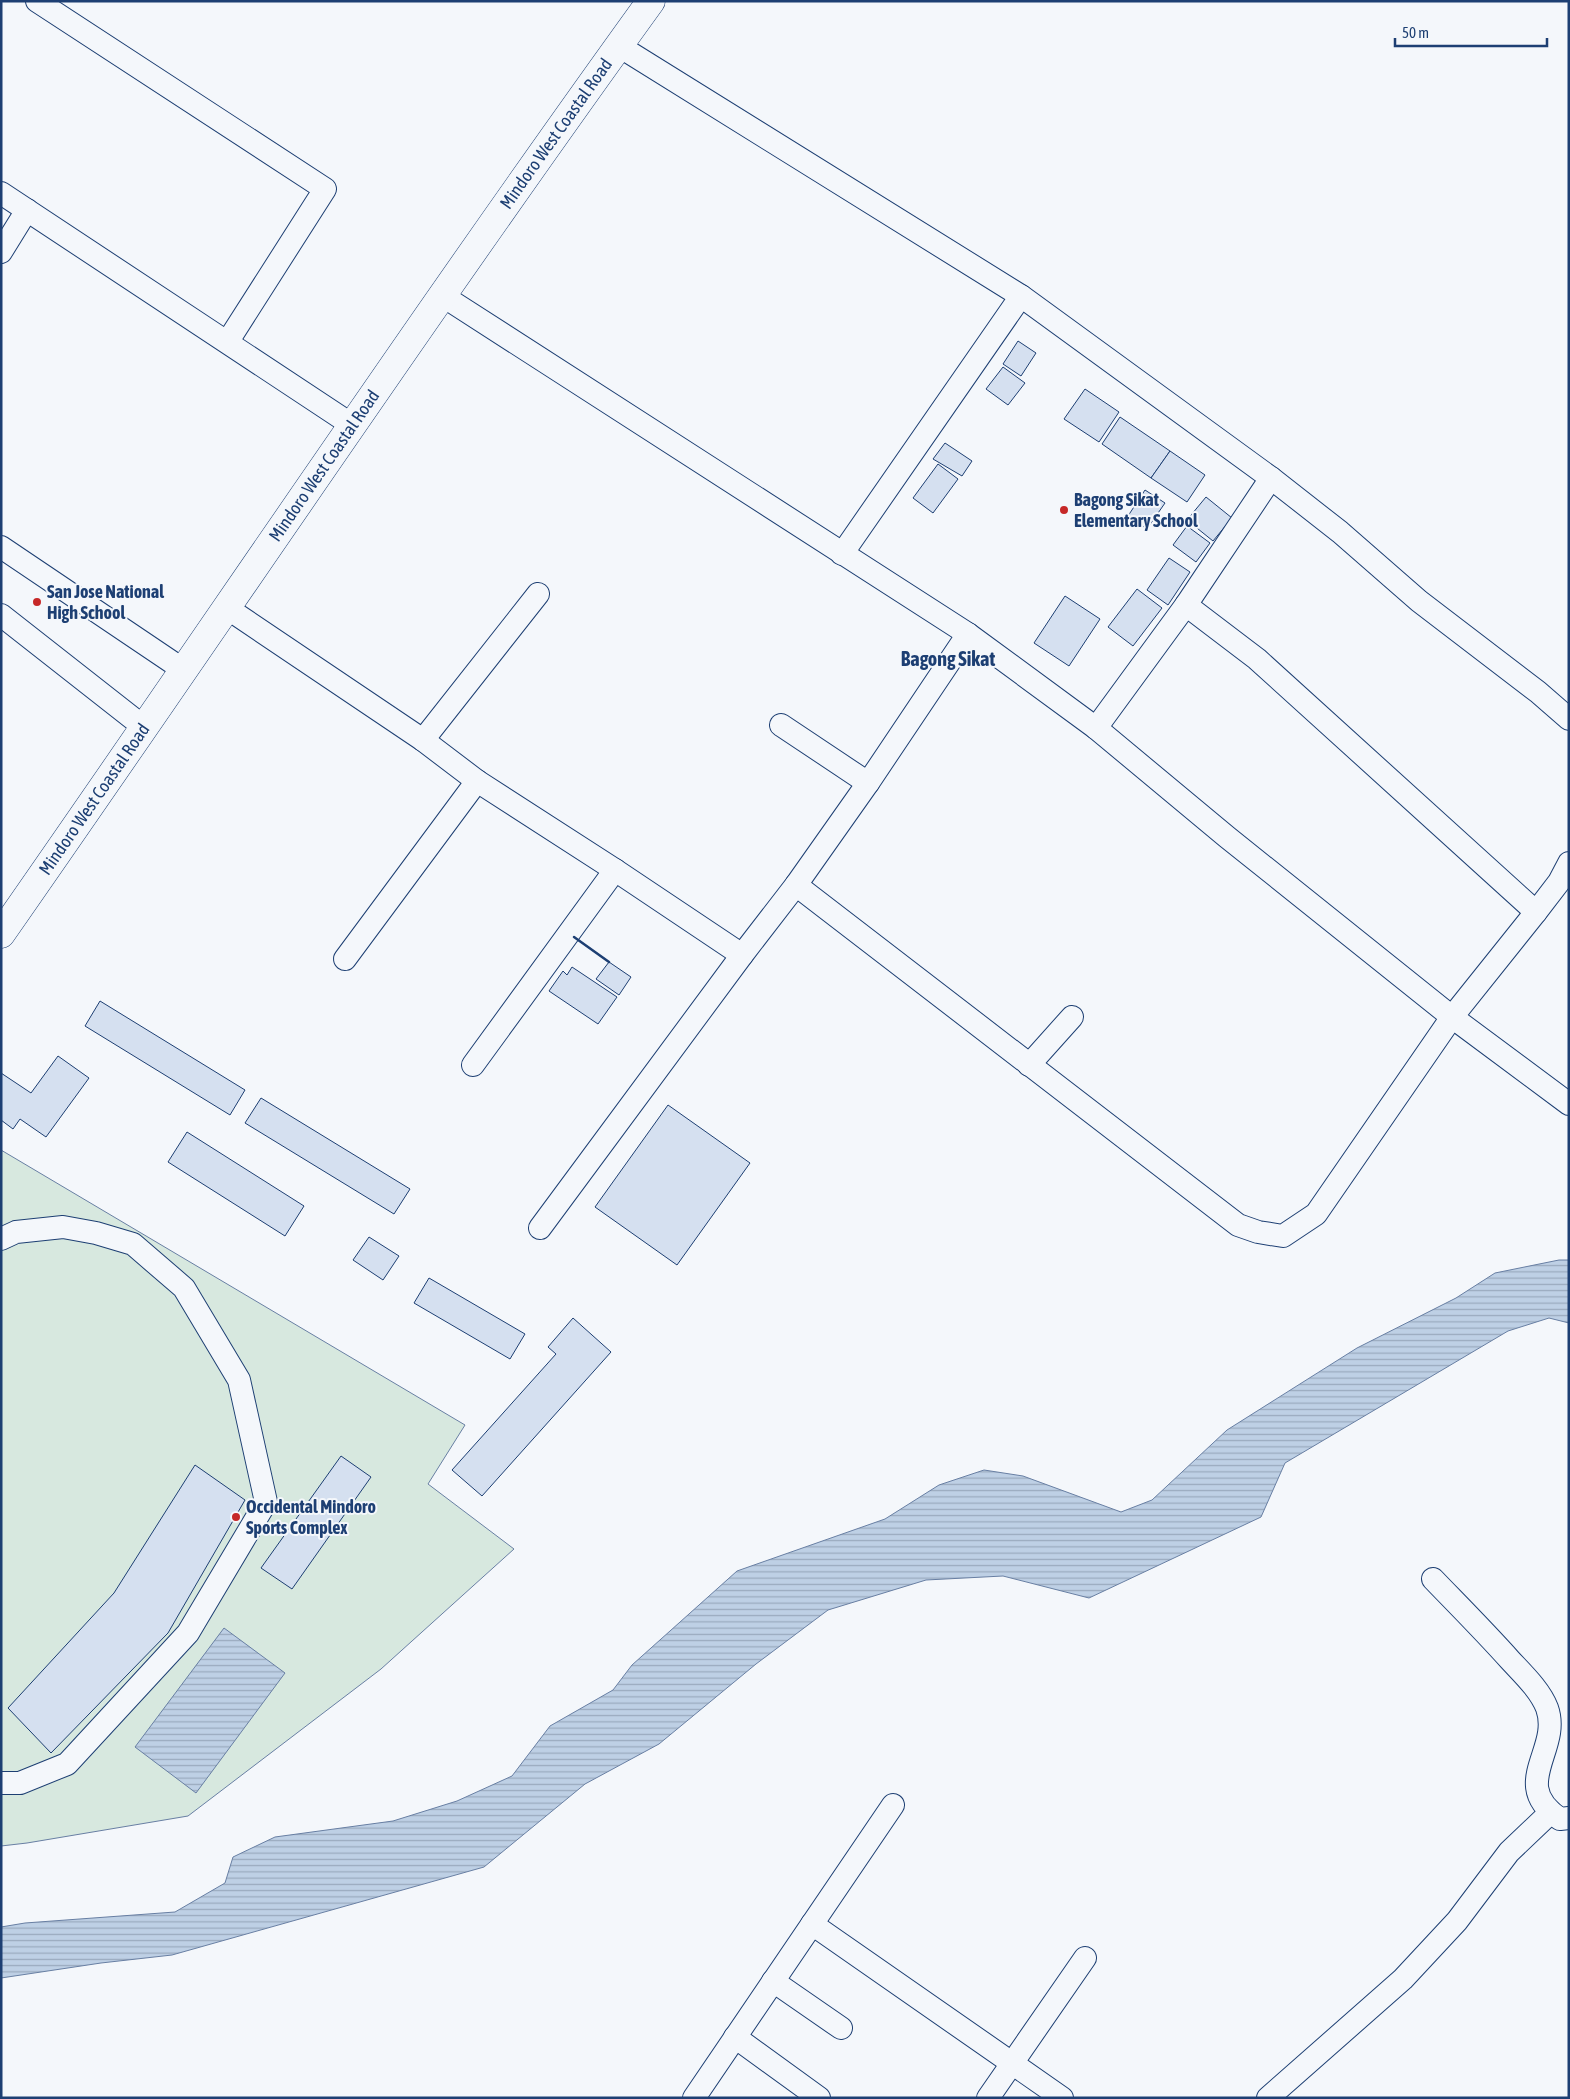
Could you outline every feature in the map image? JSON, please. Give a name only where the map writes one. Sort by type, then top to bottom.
[{"type":"main road","name":"Mindoro West Coastal Road","points":[[1,934],[185,671],[352,425],[651,1]]},
{"type":"street","points":[[37,1],[325,189],[228,342]]},
{"type":"street","points":[[619,46],[1021,296],[1271,478],[1340,532],[1419,601],[1538,692],[1569,719]]},
{"type":"street","points":[[1,193],[352,425]]},
{"type":"street","points":[[1,252],[27,210]]},
{"type":"street","points":[[443,296],[968,634],[1096,728],[1227,837],[1452,1016],[1569,1104]]},
{"type":"street","points":[[842,554],[1021,296]]},
{"type":"street","points":[[1096,728],[1186,605],[1271,478]]},
{"type":"street","points":[[1,547],[185,671]]},
{"type":"street","points":[[423,740],[538,594]]},
{"type":"street","points":[[1186,605],[1257,659],[1536,912]]},
{"type":"street","points":[[227,608],[423,740],[477,781],[742,955]]},
{"type":"street","points":[[1,615],[145,728]]},
{"type":"street","points":[[540,1228],[796,885],[868,783],[968,634]]},
{"type":"street","points":[[781,725],[868,783]]},
{"type":"street","points":[[345,959],[477,781]]},
{"type":"street","points":[[473,1065],[615,870]]},
{"type":"street","points":[[796,885],[1238,1225],[1258,1232],[1283,1236],[1316,1214],[1452,1016],[1565,878]]},
{"type":"street","points":[[1029,1065],[1072,1017]]},
{"type":"street","points":[[1,1239],[16,1232],[63,1227],[96,1233],[133,1244],[184,1288],[240,1380],[266,1502],[188,1633],[67,1764],[20,1783],[1,1783]]},
{"type":"street","points":[[1268,2098],[1403,1979],[1457,1921],[1509,1852],[1560,1815],[1540,1800],[1536,1791],[1537,1775],[1549,1732],[1550,1719],[1547,1707],[1528,1680],[1433,1579]]},
{"type":"street","points":[[694,2098],[892,1805]]},
{"type":"street","points":[[812,1924],[1062,2098]]},
{"type":"street","points":[[988,2098],[1085,1958]]},
{"type":"street","points":[[773,1981],[842,2028]]},
{"type":"street","points":[[735,2037],[819,2098]]},
{"type":"shaded area","name":"Occidental Mindoro Sports Complex","points":[[1,1150],[465,1425],[428,1484],[514,1549],[381,1669],[188,1816],[1,1846]]},
{"type":"water","points":[[1559,1260],[1569,1260],[1569,1323],[1549,1318],[1508,1331],[1285,1463],[1261,1517],[1089,1598],[1003,1576],[926,1580],[828,1610],[756,1664],[659,1744],[585,1784],[484,1867],[172,1955],[101,1963],[1,1978],[1,1927],[25,1923],[175,1912],[225,1883],[233,1857],[275,1837],[393,1821],[457,1801],[512,1776],[550,1726],[613,1690],[632,1665],[737,1571],[885,1519],[939,1485],[984,1470],[1023,1476],[1121,1512],[1152,1500],[1227,1430],[1357,1348],[1456,1298],[1495,1273]]},
{"type":"water","points":[[224,1628],[285,1673],[196,1793],[135,1747]]},
{"type":"building","points":[[1018,341],[1036,353],[1021,376],[1003,364]]},
{"type":"building","points":[[1003,367],[1025,383],[1008,405],[986,389]]},
{"type":"building","points":[[1085,389],[1119,412],[1099,442],[1064,419]]},
{"type":"building","points":[[1120,417],[1170,451],[1151,478],[1102,444]]},
{"type":"building","points":[[945,443],[972,461],[962,476],[933,459]]},
{"type":"building","points":[[1170,451],[1205,475],[1187,502],[1151,478]]},
{"type":"building","points":[[938,464],[958,479],[933,513],[913,498]]},
{"type":"building","points":[[1145,490],[1165,503],[1147,529],[1128,516]]},
{"type":"building","points":[[1206,497],[1232,518],[1213,541],[1187,520]]},
{"type":"building","points":[[1187,526],[1210,543],[1196,562],[1173,545]]},
{"type":"building","points":[[1169,558],[1190,572],[1168,605],[1147,590]]},
{"type":"building","points":[[1137,589],[1162,608],[1133,646],[1108,627]]},
{"type":"building","points":[[1065,596],[1100,619],[1069,666],[1034,643]]},
{"type":"building","points":[[609,962],[631,977],[619,995],[596,979]]},
{"type":"building","points":[[572,967],[617,997],[598,1024],[549,991],[563,971],[567,975]]},
{"type":"building","points":[[100,1001],[245,1090],[230,1115],[85,1026]]},
{"type":"building","points":[[58,1056],[89,1078],[46,1137],[20,1119],[13,1129],[1,1120],[1,1073],[31,1093]]},
{"type":"building","points":[[261,1098],[410,1189],[394,1214],[245,1123]]},
{"type":"building","points":[[668,1105],[750,1163],[677,1265],[595,1207]]},
{"type":"building","points":[[187,1132],[304,1206],[285,1236],[168,1162]]},
{"type":"building","points":[[369,1237],[399,1256],[383,1280],[353,1260]]},
{"type":"building","points":[[429,1278],[525,1334],[510,1359],[414,1303]]},
{"type":"building","points":[[573,1318],[611,1352],[482,1496],[452,1470],[556,1354],[548,1347]]},
{"type":"building","points":[[341,1456],[371,1477],[292,1589],[261,1568]]},
{"type":"building","points":[[195,1465],[245,1500],[168,1633],[51,1753],[8,1708],[114,1593]]},
{"type":"wall","points":[[574,937],[609,962]]},
{"type":"place","name":"Bagong Sikat Elementary School","points":[[1064,510]]},
{"type":"place","name":"San Jose National High School","points":[[37,602]]},
{"type":"place","name":"Occidental Mindoro Sports Complex","points":[[236,1517]]},
{"type":"district","name":"Bagong Sikat","points":[[948,659]]}]
